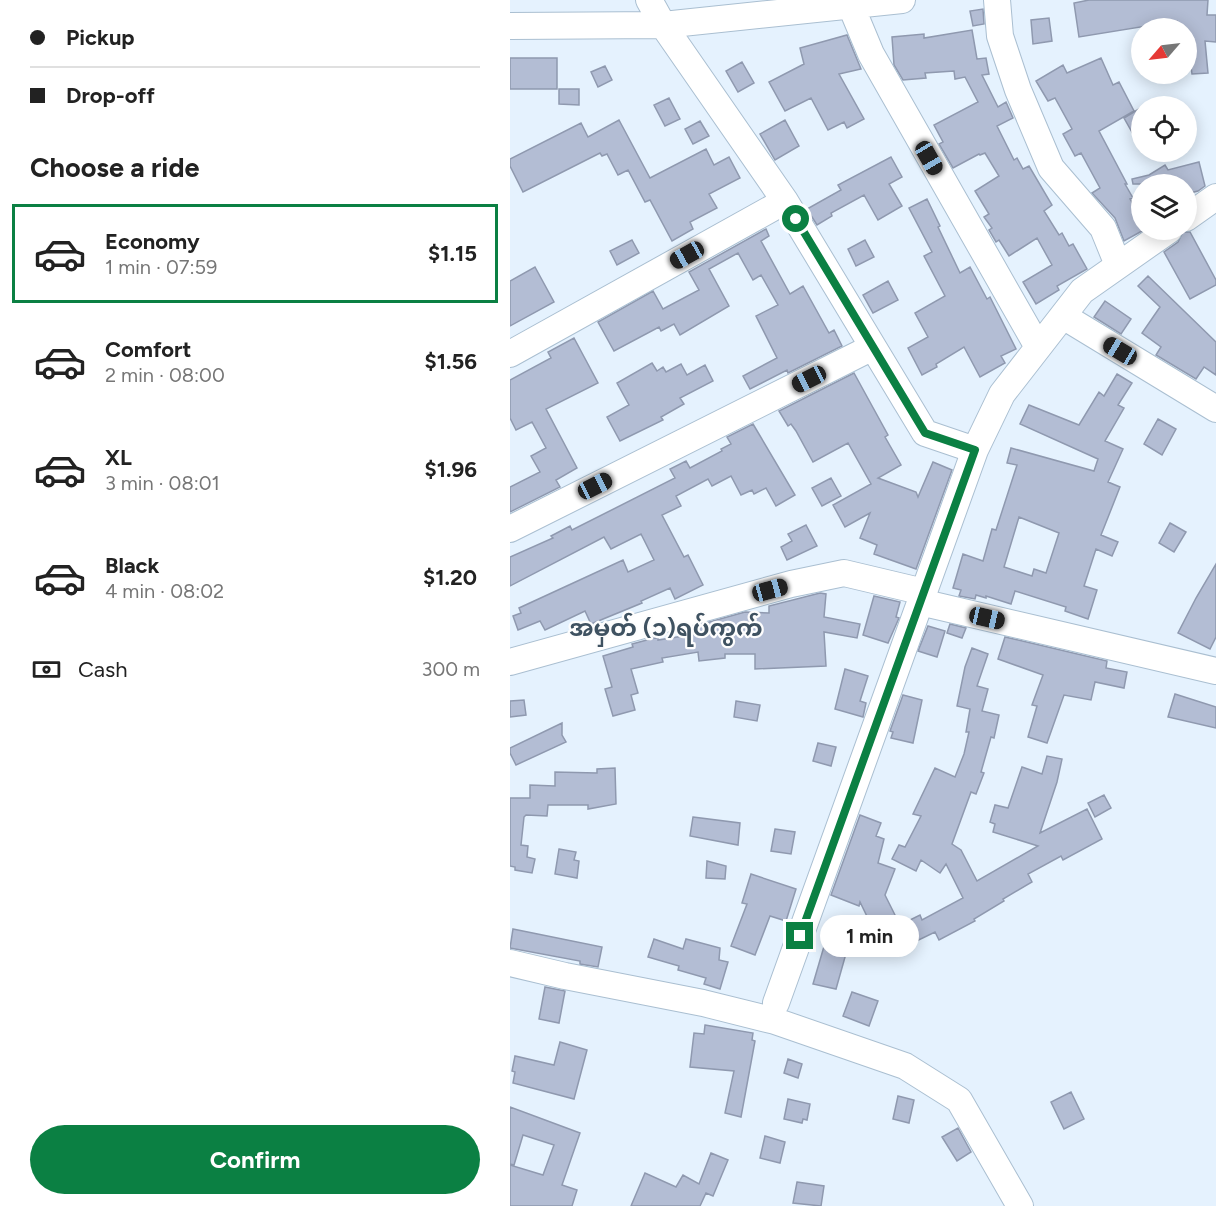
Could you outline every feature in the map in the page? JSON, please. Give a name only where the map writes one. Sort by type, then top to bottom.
[{"type":"street","points":[[649,0],[663,25],[784,201],[925,433],[975,450]]},
{"type":"street","points":[[510,26],[663,25],[902,0]]},
{"type":"street","points":[[997,0],[1000,36],[1018,90],[1051,168],[1104,228],[1118,265]]},
{"type":"street","points":[[851,6],[871,54],[1038,346]]},
{"type":"street","points":[[1197,210],[1216,197]]},
{"type":"street","points":[[510,354],[784,201]]},
{"type":"street","points":[[776,1003],[975,450],[1002,394],[1082,291],[1154,240]]},
{"type":"street","points":[[1063,315],[1216,409]]},
{"type":"street","points":[[510,529],[873,347]]},
{"type":"street","points":[[510,662],[791,584],[844,573],[922,597],[1216,671]]},
{"type":"street","points":[[510,963],[765,1018],[905,1066],[958,1100],[1020,1206]]},
{"type":"building","points":[[1089,0],[1208,0],[1207,15],[1216,15],[1216,42],[1205,41],[1208,73],[1197,74],[1197,18],[1131,18],[1131,29],[1079,37],[1074,3]]},
{"type":"building","points":[[983,9],[984,24],[973,26],[970,11]]},
{"type":"building","points":[[1049,18],[1052,41],[1033,44],[1031,20]]},
{"type":"building","points":[[972,30],[977,59],[986,58],[989,74],[982,75],[998,107],[1006,102],[1013,118],[997,126],[1014,160],[1017,158],[1023,169],[1029,166],[1052,205],[1044,211],[1059,235],[1062,233],[1069,246],[1073,244],[1087,269],[1057,286],[1059,290],[1036,304],[1023,282],[1052,265],[1037,238],[1009,256],[999,240],[996,242],[989,230],[992,228],[984,217],[989,214],[975,191],[999,176],[985,153],[953,168],[939,144],[943,142],[934,125],[978,102],[965,77],[955,79],[954,71],[925,73],[926,78],[903,80],[894,65],[892,37],[924,34],[924,38]]},
{"type":"building","points":[[847,35],[861,69],[839,74],[864,119],[847,128],[844,122],[828,130],[811,98],[785,111],[769,82],[804,64],[800,48]]},
{"type":"building","points":[[510,58],[557,58],[557,89],[510,89]]},
{"type":"building","points":[[1101,58],[1113,85],[1119,82],[1131,105],[1131,113],[1099,131],[1131,194],[1131,237],[1124,241],[1115,218],[1092,193],[1100,188],[1081,153],[1075,156],[1063,134],[1072,129],[1055,98],[1048,101],[1036,81],[1063,65],[1067,73]]},
{"type":"building","points":[[742,62],[754,83],[738,92],[726,71]]},
{"type":"building","points":[[605,66],[612,80],[598,87],[591,72]]},
{"type":"building","points":[[559,89],[579,89],[579,105],[559,104]]},
{"type":"building","points":[[669,98],[680,119],[665,126],[654,105]]},
{"type":"building","points":[[1131,114],[1131,130],[1124,118]]},
{"type":"building","points":[[619,120],[650,178],[706,149],[714,165],[729,157],[740,178],[709,194],[717,208],[690,222],[693,229],[672,241],[650,200],[645,202],[628,170],[618,175],[607,154],[602,156],[600,153],[523,192],[510,166],[510,159],[581,123],[588,137]]},
{"type":"building","points":[[785,120],[799,146],[775,160],[760,134]]},
{"type":"building","points":[[700,121],[709,136],[693,144],[685,129]]},
{"type":"building","points":[[891,157],[902,177],[889,184],[902,206],[878,220],[864,195],[831,213],[832,216],[817,225],[807,209],[841,190],[838,185]]},
{"type":"building","points":[[1199,162],[1205,186],[1197,191],[1197,174],[1151,174],[1165,165],[1168,170]]},
{"type":"building","points":[[927,199],[960,273],[970,267],[987,299],[990,297],[1016,349],[1001,356],[1005,363],[980,377],[964,347],[922,375],[908,348],[928,337],[915,313],[945,296],[924,256],[932,252],[909,208]]},
{"type":"building","points":[[766,229],[769,236],[761,241],[790,294],[803,286],[829,333],[834,330],[842,346],[750,389],[743,376],[777,358],[756,316],[778,305],[761,275],[753,280],[738,253],[709,269],[729,306],[680,335],[674,324],[661,331],[659,327],[614,351],[598,322],[653,291],[663,309],[699,290],[689,272]]},
{"type":"building","points":[[632,240],[639,253],[617,265],[610,251]]},
{"type":"building","points":[[865,240],[874,257],[856,266],[848,249]]},
{"type":"building","points":[[1179,240],[1194,240],[1216,280],[1216,285],[1190,299],[1164,252]]},
{"type":"building","points":[[535,267],[554,302],[510,326],[510,281]]},
{"type":"building","points":[[1148,276],[1216,342],[1216,375],[1204,367],[1196,379],[1156,355],[1161,347],[1142,333],[1160,307],[1138,286]]},
{"type":"building","points":[[888,281],[898,300],[873,313],[863,295]]},
{"type":"building","points":[[1105,301],[1131,319],[1121,334],[1094,317]]},
{"type":"building","points":[[574,338],[598,383],[546,409],[577,468],[556,480],[560,487],[510,512],[510,487],[540,472],[531,456],[546,448],[532,422],[516,430],[510,418],[510,380],[551,358],[548,352]]},
{"type":"building","points":[[652,363],[657,371],[663,367],[666,372],[681,364],[687,375],[705,365],[713,381],[680,398],[684,404],[661,417],[663,420],[620,441],[607,417],[629,405],[617,383]]},
{"type":"building","points":[[854,373],[888,435],[885,437],[901,465],[878,478],[916,492],[918,497],[933,462],[952,470],[916,569],[874,554],[877,545],[860,538],[870,513],[845,527],[833,505],[871,484],[848,443],[813,462],[796,431],[791,424],[788,426],[779,411]]},
{"type":"building","points":[[1117,374],[1132,383],[1118,405],[1124,408],[1105,441],[1123,449],[1108,482],[1120,487],[1101,535],[1118,542],[1112,556],[1096,549],[1084,586],[1097,590],[1088,619],[1065,611],[1066,607],[1015,591],[1011,604],[986,596],[986,598],[976,595],[975,599],[959,596],[961,590],[953,588],[963,554],[983,561],[992,529],[996,530],[1017,465],[1007,463],[1011,448],[1094,471],[1098,459],[1020,424],[1029,405],[1079,425],[1099,392],[1104,396]],"holes":[[[1019,517],[1059,533],[1046,573],[1034,569],[1032,576],[1004,567]]]},
{"type":"building","points":[[1158,419],[1176,429],[1162,455],[1144,444]]},
{"type":"building","points":[[753,424],[795,495],[776,506],[766,488],[754,494],[752,490],[741,495],[731,476],[712,486],[708,479],[676,496],[681,506],[662,515],[684,557],[688,555],[703,585],[675,599],[670,588],[641,601],[642,603],[591,624],[585,611],[545,630],[540,621],[518,630],[513,616],[521,613],[519,608],[623,560],[628,572],[654,560],[641,534],[611,549],[604,537],[510,586],[510,557],[553,538],[551,536],[570,526],[572,530],[675,478],[670,469],[686,461],[690,468],[722,451],[721,449],[731,444],[727,437]]},
{"type":"building","points":[[831,478],[841,496],[822,506],[812,488]]},
{"type":"building","points":[[1170,523],[1186,532],[1174,552],[1159,543]]},
{"type":"building","points":[[806,525],[817,546],[787,560],[781,547],[792,541],[788,534]]},
{"type":"building","points":[[1216,564],[1216,637],[1210,649],[1178,633]]},
{"type":"building","points":[[820,593],[826,594],[824,617],[860,624],[857,638],[824,632],[826,666],[755,669],[755,654],[725,654],[725,658],[699,661],[698,652],[662,658],[663,662],[631,669],[638,693],[631,695],[635,710],[613,716],[605,689],[612,687],[603,656],[633,647],[632,644],[658,637],[658,640],[696,634],[695,626],[745,612],[769,613],[769,606]]},
{"type":"building","points":[[874,596],[900,602],[896,617],[899,618],[888,643],[863,635]]},
{"type":"building","points":[[950,624],[966,628],[962,638],[947,633]]},
{"type":"building","points":[[928,626],[945,631],[937,657],[918,651]]},
{"type":"building","points":[[1005,637],[1107,661],[1106,668],[1127,672],[1124,688],[1095,682],[1091,700],[1064,695],[1047,743],[1028,737],[1037,706],[1032,705],[1043,675],[998,659]]},
{"type":"building","points":[[972,648],[988,654],[977,686],[988,689],[982,711],[999,715],[994,738],[991,737],[981,772],[984,773],[976,794],[971,792],[952,844],[961,850],[977,881],[1038,846],[993,832],[995,824],[990,822],[995,805],[1008,808],[1022,767],[1042,774],[1047,756],[1062,759],[1040,833],[1087,809],[1102,839],[1063,860],[1061,856],[1028,874],[1032,882],[1003,899],[1004,901],[974,919],[975,921],[939,940],[935,932],[896,951],[893,945],[890,947],[883,931],[876,935],[860,902],[859,906],[831,895],[860,815],[881,823],[876,836],[884,839],[878,863],[895,869],[885,895],[900,925],[920,915],[922,920],[963,898],[946,864],[940,873],[921,860],[916,871],[892,859],[899,845],[905,847],[921,816],[913,814],[935,768],[955,777],[964,754],[969,732],[966,732],[970,709],[957,706],[965,667]]},
{"type":"building","points":[[845,669],[868,676],[860,701],[866,703],[863,717],[835,709]]},
{"type":"building","points":[[1175,694],[1216,707],[1216,728],[1168,717]]},
{"type":"building","points":[[903,695],[922,700],[913,743],[891,738],[893,732],[890,731]]},
{"type":"building","points":[[524,700],[526,715],[510,717],[510,701]]},
{"type":"building","points":[[736,701],[760,705],[757,721],[734,717]]},
{"type":"building","points":[[562,723],[562,735],[566,742],[516,765],[510,748]]},
{"type":"building","points":[[818,743],[836,747],[831,766],[813,761]]},
{"type":"building","points":[[615,768],[616,804],[588,809],[588,805],[548,805],[547,816],[526,815],[521,845],[528,846],[527,857],[535,859],[532,873],[515,870],[515,867],[510,866],[510,798],[530,798],[530,785],[555,786],[555,772],[597,773],[597,769]]},
{"type":"building","points":[[1104,795],[1111,808],[1095,817],[1088,803]]},
{"type":"building","points":[[693,817],[740,823],[738,845],[690,836]]},
{"type":"building","points":[[775,829],[795,832],[791,854],[771,851]]},
{"type":"building","points":[[559,849],[576,852],[574,860],[579,861],[577,878],[555,874]]},
{"type":"building","points":[[707,861],[726,866],[725,879],[706,878]]},
{"type":"building","points":[[751,874],[796,889],[786,921],[770,916],[755,955],[731,946],[747,904],[742,903]]},
{"type":"building","points":[[513,929],[602,947],[598,967],[580,964],[580,961],[510,948]]},
{"type":"building","points":[[654,939],[683,949],[686,939],[720,948],[719,960],[728,962],[720,989],[704,984],[706,978],[678,970],[679,966],[648,957]]},
{"type":"building","points":[[825,943],[847,950],[836,989],[813,984]]},
{"type":"building","points":[[545,987],[565,991],[559,1023],[539,1019]]},
{"type":"building","points":[[852,992],[878,1001],[869,1026],[843,1016]]},
{"type":"building","points":[[705,1025],[753,1033],[752,1040],[755,1041],[741,1117],[725,1113],[734,1071],[690,1067],[694,1033],[704,1034]]},
{"type":"building","points":[[560,1042],[587,1050],[574,1099],[513,1083],[515,1072],[512,1071],[515,1056],[554,1065]]},
{"type":"building","points":[[788,1059],[802,1064],[798,1078],[784,1073]]},
{"type":"building","points":[[1071,1092],[1084,1119],[1064,1129],[1051,1102]]},
{"type":"building","points":[[898,1096],[914,1100],[909,1123],[893,1119]]},
{"type":"building","points":[[788,1099],[810,1104],[807,1120],[803,1119],[802,1123],[784,1119]]},
{"type":"building","points":[[510,1107],[580,1133],[562,1185],[577,1190],[572,1206],[510,1206],[510,1165],[543,1175],[554,1145],[523,1135],[514,1165],[510,1164]]},
{"type":"building","points":[[958,1128],[971,1152],[957,1161],[942,1137]]},
{"type":"building","points":[[765,1136],[785,1142],[780,1163],[760,1158]]},
{"type":"building","points":[[711,1153],[728,1160],[713,1196],[706,1193],[700,1206],[631,1206],[645,1173],[676,1187],[683,1175],[699,1184]]},
{"type":"building","points":[[797,1182],[824,1186],[821,1206],[793,1203]]},
{"type":"district","name":"အမှတ် (၁)ရပ်ကွက်","points":[[666,628]]},
{"type":"route","points":[[796,219],[925,433],[975,450],[800,936]]}]
